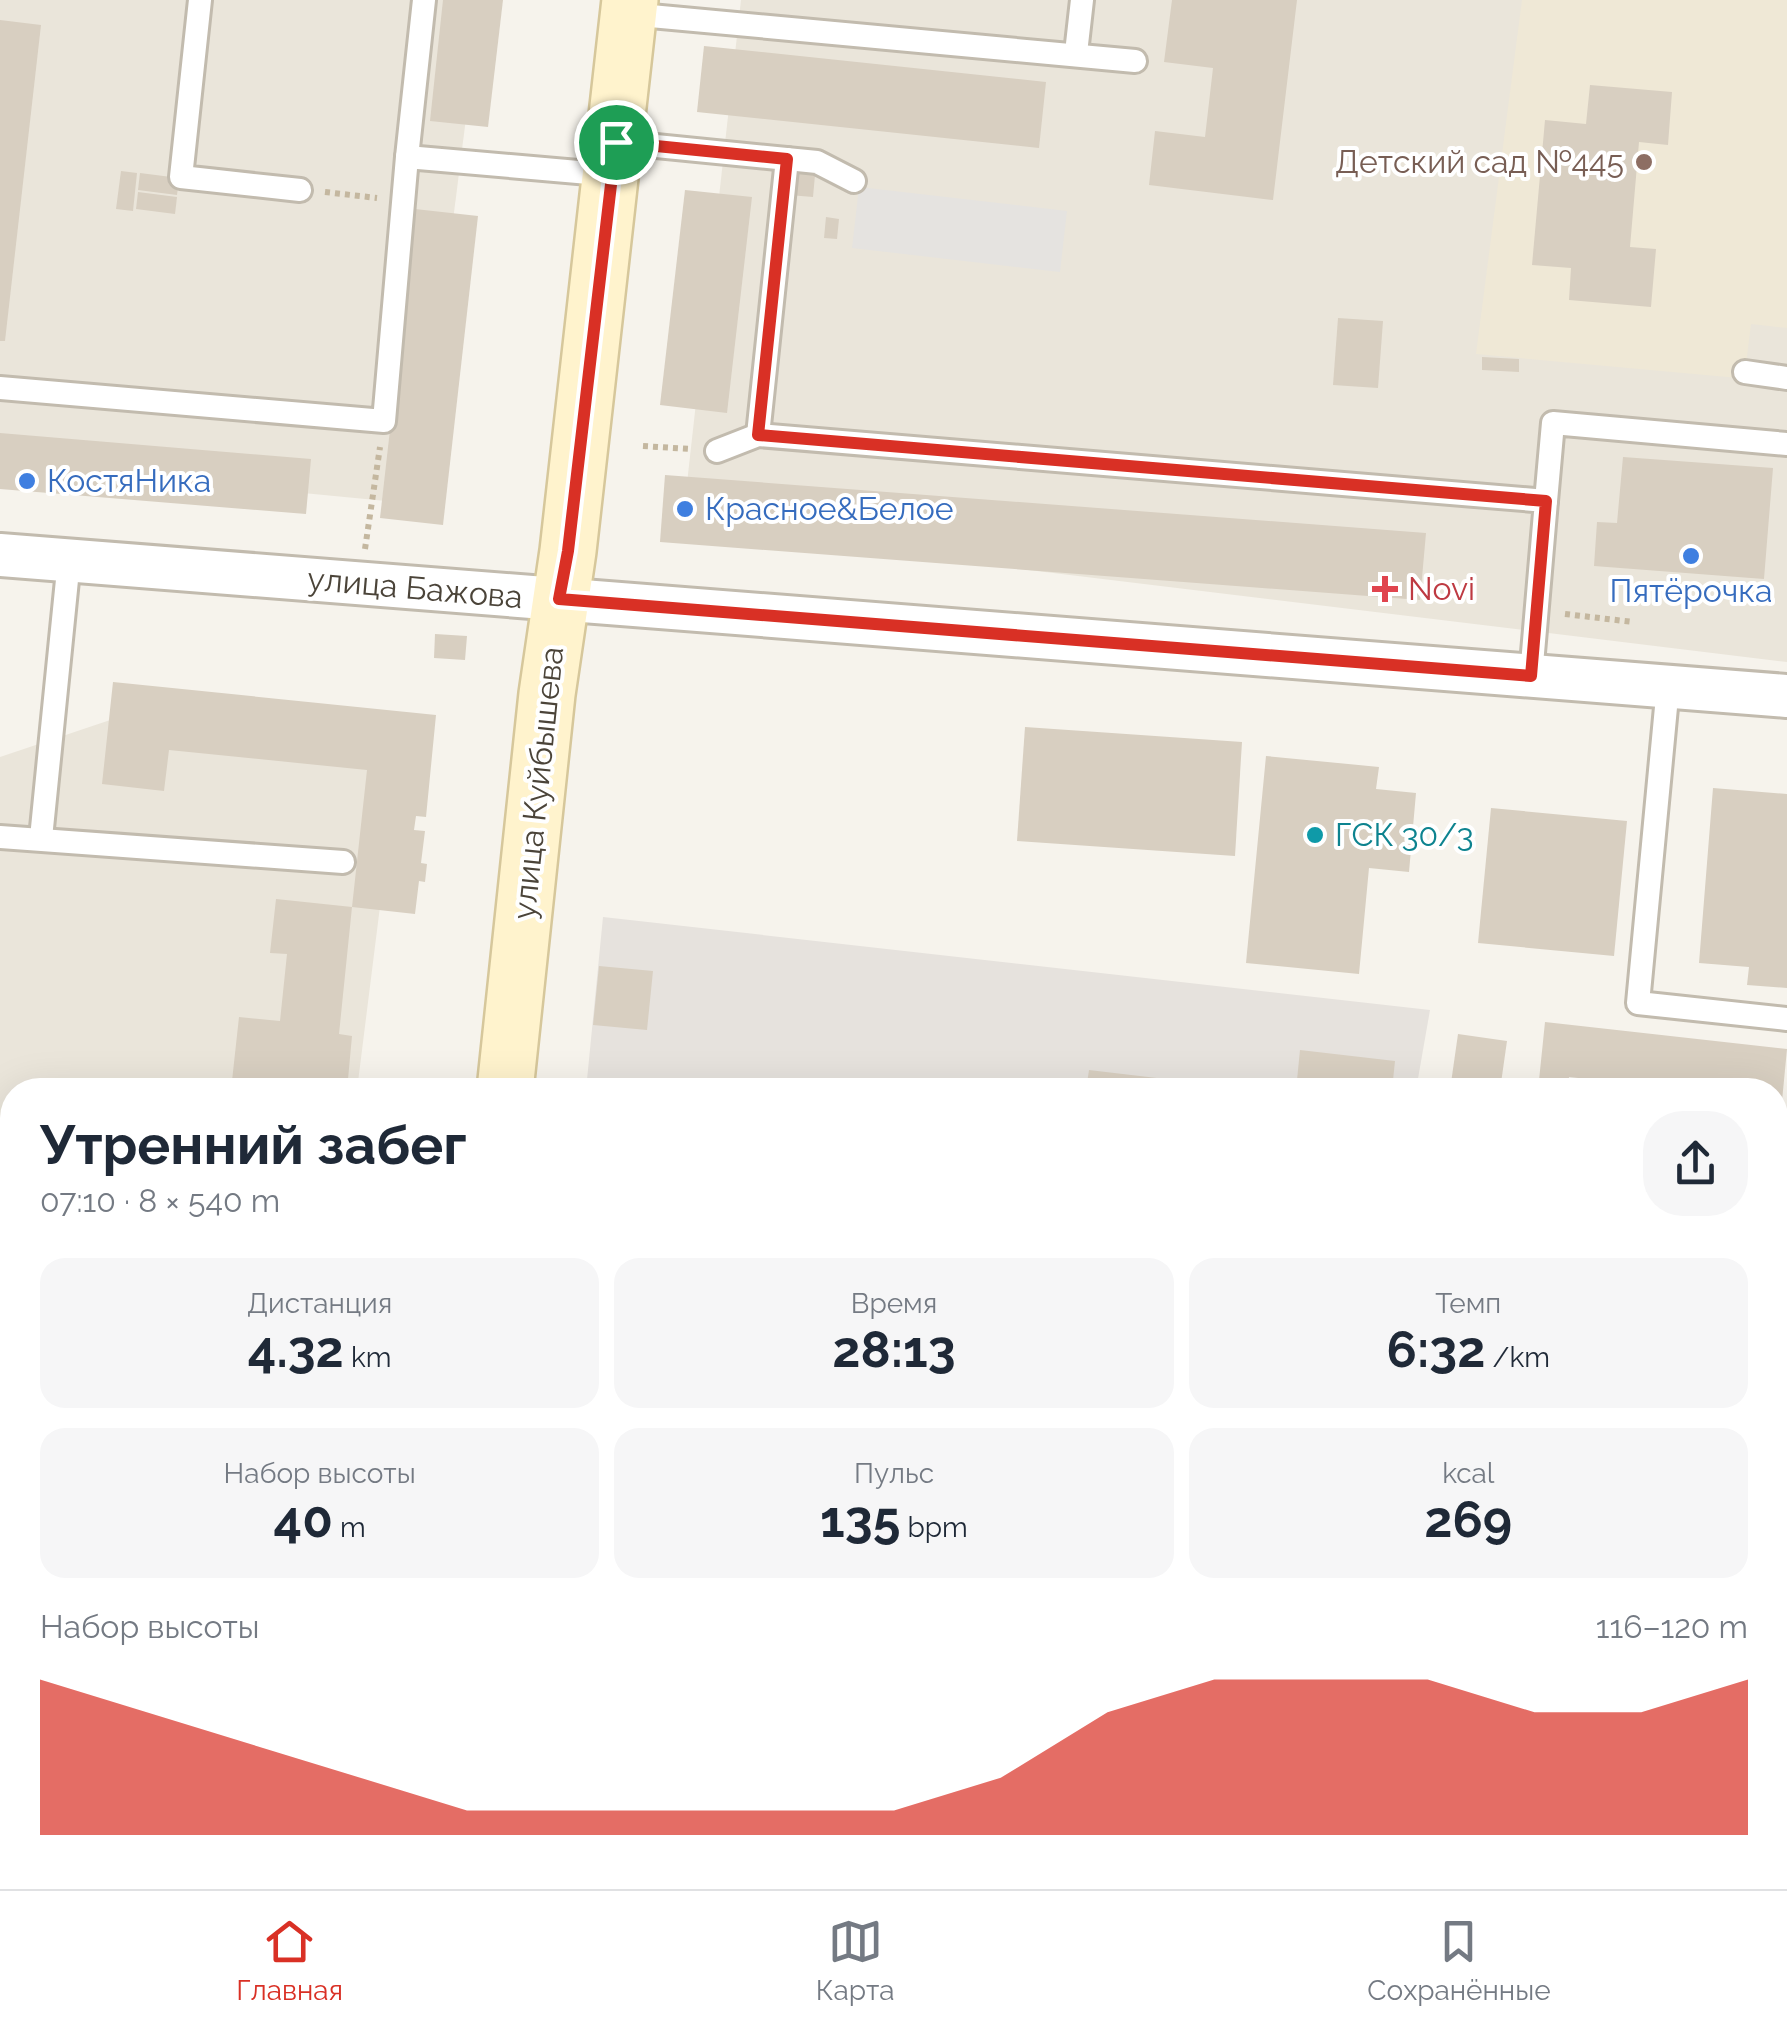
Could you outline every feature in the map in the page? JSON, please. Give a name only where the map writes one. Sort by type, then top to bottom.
[{"type":"main road","name":"улица Куйбышева","points":[[506,1078],[630,7]]},
{"type":"street","name":"улица Бажова","points":[[0,555],[1787,696]]},
{"type":"lane","points":[[200,0],[181,177],[300,190]]},
{"type":"lane","points":[[0,388],[384,421],[424,0]]},
{"type":"lane","points":[[1076,53],[1082,0]]},
{"type":"lane","points":[[630,7],[1135,61]]},
{"type":"lane","points":[[407,157],[787,159],[817,162],[854,180]]},
{"type":"lane","points":[[758,435],[787,159]]},
{"type":"lane","points":[[1745,372],[1787,378]]},
{"type":"lane","points":[[1531,676],[1553,423],[1787,444]]},
{"type":"lane","points":[[716,451],[758,435],[1546,501]]},
{"type":"lane","points":[[40,838],[69,560]]},
{"type":"lane","points":[[1668,686],[1638,1002],[1787,1019]]},
{"type":"lane","points":[[0,837],[343,862]]},
{"type":"path","points":[[300,190],[403,201]]},
{"type":"path","points":[[364,562],[384,421]]},
{"type":"path","points":[[643,446],[716,451]]},
{"type":"path","points":[[1536,611],[1634,622]]},
{"type":"shaded area","points":[[0,0],[481,0],[417,504],[0,464]]},
{"type":"shaded area","points":[[741,0],[1787,0],[1787,662],[682,528]]},
{"type":"shaded area","name":"Детский сад №445","points":[[1522,0],[1787,0],[1787,328],[1751,324],[1745,372],[1738,378],[1476,354]]},
{"type":"shaded area","points":[[859,187],[1067,211],[1060,272],[852,248]]},
{"type":"shaded area","points":[[152,706],[401,739],[359,1078],[0,1078],[0,757]]},
{"type":"shaded area","points":[[603,917],[1430,1010],[1418,1078],[587,1078]]},
{"type":"building","points":[[443,0],[503,0],[488,127],[430,121]]},
{"type":"building","points":[[1172,0],[1297,0],[1273,200],[1149,185],[1155,131],[1205,137],[1213,68],[1164,62]]},
{"type":"building","points":[[0,20],[41,25],[5,341],[0,341]]},
{"type":"building","points":[[704,46],[1046,82],[1039,148],[697,112]]},
{"type":"building","points":[[1590,85],[1672,92],[1668,145],[1639,142],[1630,247],[1656,249],[1651,307],[1569,300],[1571,268],[1532,265],[1545,120],[1586,124]]},
{"type":"building","points":[[121,171],[137,173],[133,211],[116,209]]},
{"type":"building","points":[[140,173],[179,178],[177,195],[138,190]]},
{"type":"building","points":[[792,173],[815,175],[813,197],[789,195]]},
{"type":"building","points":[[685,190],[752,197],[727,413],[660,405]]},
{"type":"building","points":[[138,192],[177,197],[175,214],[136,209]]},
{"type":"building","points":[[415,209],[478,216],[443,525],[380,518]]},
{"type":"building","points":[[826,217],[839,219],[837,239],[824,238]]},
{"type":"building","points":[[1338,318],[1383,321],[1378,388],[1333,385]]},
{"type":"building","points":[[1482,357],[1519,359],[1519,372],[1482,370]]},
{"type":"building","points":[[0,433],[311,459],[306,514],[0,489]]},
{"type":"building","points":[[1623,457],[1773,468],[1764,579],[1594,566],[1597,522],[1617,523]]},
{"type":"building","points":[[665,475],[1426,533],[1420,600],[660,542]]},
{"type":"building","points":[[435,634],[467,636],[465,660],[434,658]]},
{"type":"building","points":[[113,682],[436,715],[426,817],[416,816],[414,830],[425,831],[421,863],[427,864],[425,882],[419,881],[415,914],[352,907],[367,770],[169,750],[164,791],[102,784]]},
{"type":"building","points":[[1025,727],[1242,742],[1235,856],[1017,841]]},
{"type":"building","name":"ГСК 30/3","points":[[1266,756],[1379,767],[1376,789],[1416,793],[1409,872],[1369,868],[1359,974],[1246,963]]},
{"type":"building","points":[[1713,788],[1787,794],[1787,988],[1747,985],[1749,967],[1699,963]]},
{"type":"building","points":[[1491,808],[1627,821],[1614,956],[1478,943]]},
{"type":"building","points":[[276,899],[352,907],[339,1034],[352,1036],[348,1078],[232,1078],[239,1017],[280,1021],[287,954],[270,953]]},
{"type":"building","points":[[599,966],[653,971],[647,1030],[593,1025]]},
{"type":"building","points":[[1545,1022],[1787,1049],[1784,1078],[1539,1078]]},
{"type":"building","points":[[1458,1034],[1507,1041],[1502,1078],[1452,1078]]},
{"type":"building","points":[[1300,1050],[1395,1061],[1393,1078],[1297,1078]]},
{"type":"building","points":[[1089,1070],[1157,1078],[1088,1078]]},
{"type":"place","name":"Детский сад №445","points":[[1644,162]]},
{"type":"place","name":"КостяНика","points":[[27,481]]},
{"type":"place","name":"Красное&Белое","points":[[685,509]]},
{"type":"place","name":"Пятёрочка","points":[[1691,556]]},
{"type":"place","name":"Novi","points":[[1385,589]]},
{"type":"place","name":"ГСК 30/3","points":[[1315,835]]},
{"type":"route","points":[[616,142],[787,159],[758,435],[1546,501],[1531,676],[559,599],[616,142]]}]
